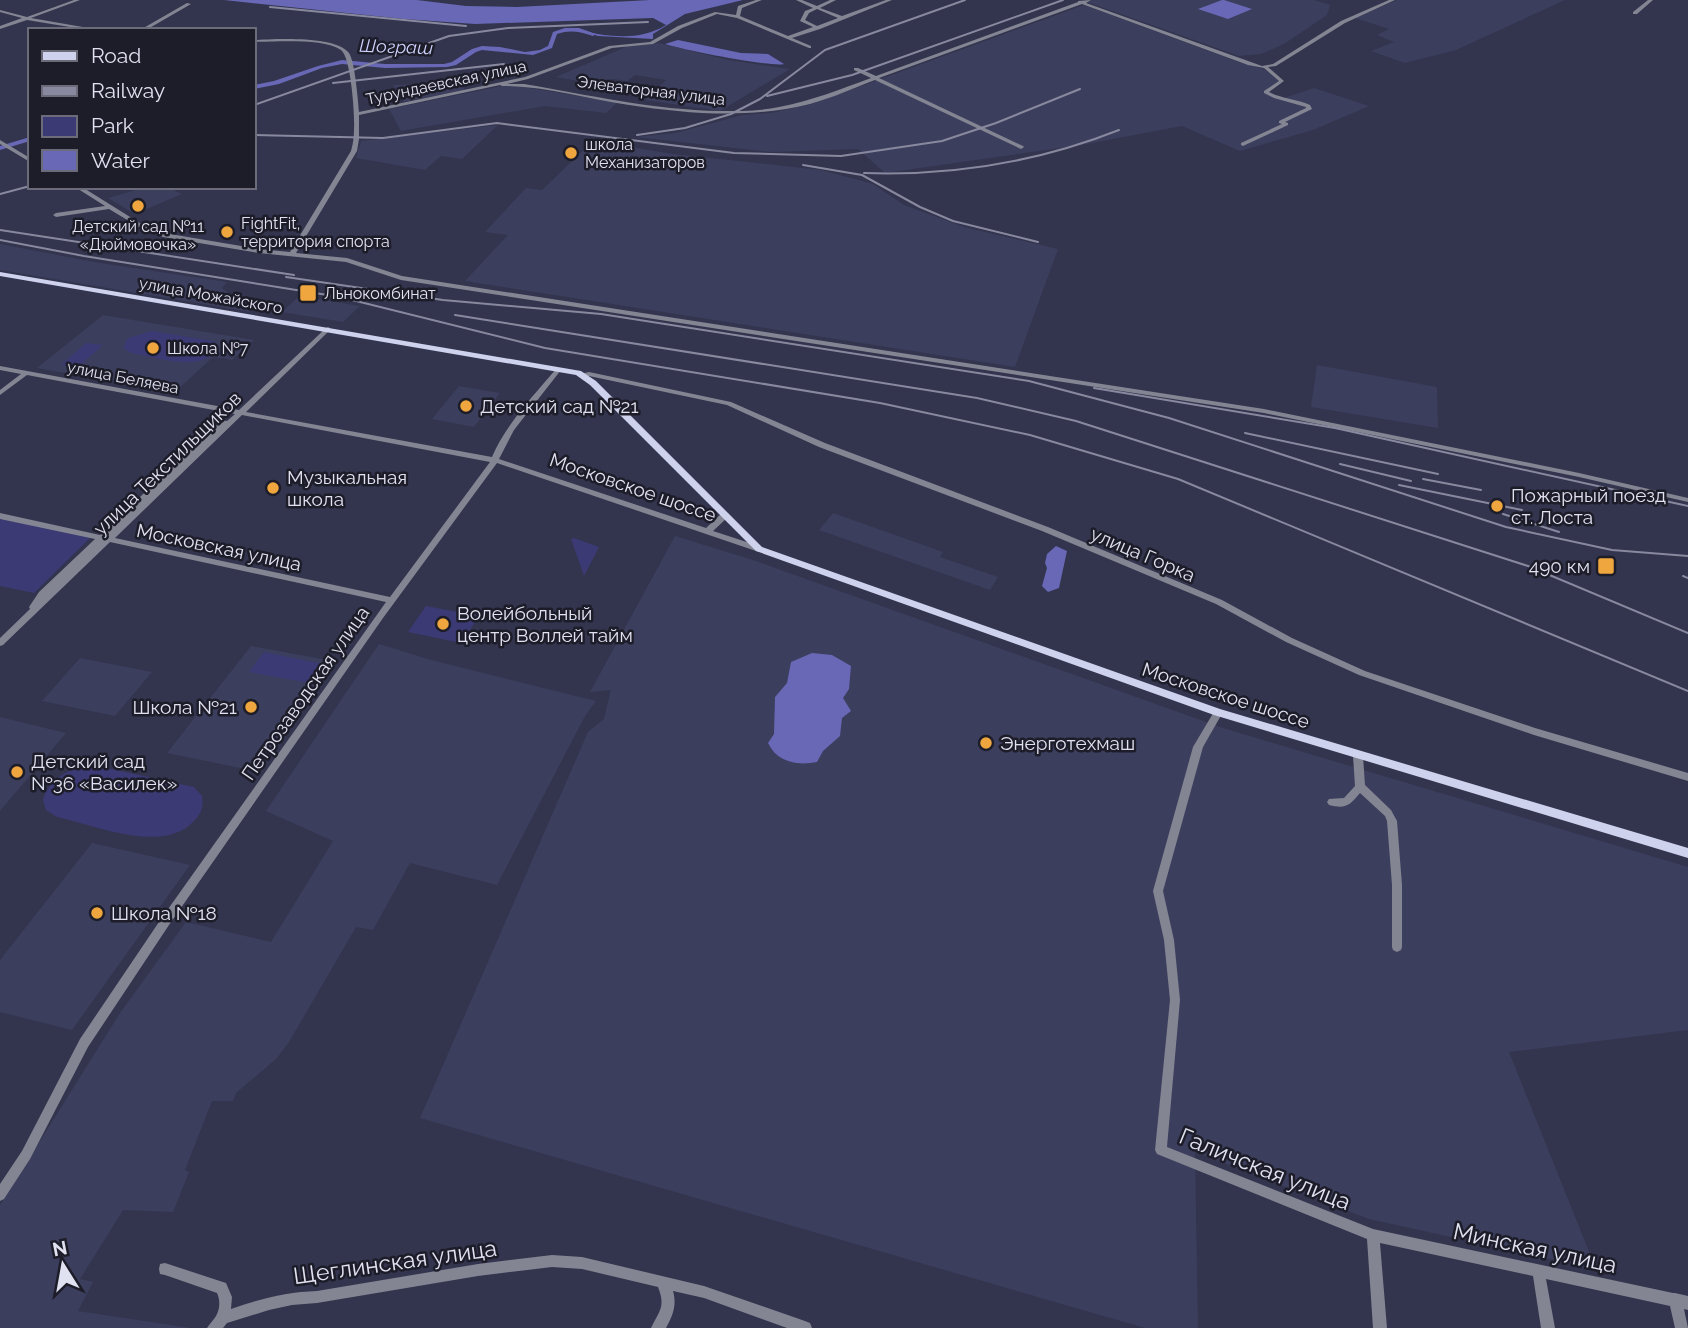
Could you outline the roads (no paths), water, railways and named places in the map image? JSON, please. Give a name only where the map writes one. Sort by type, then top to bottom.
[{"type":"main road","name":"улица Можайского","points":[[0,274],[582,375]]},
{"type":"main road","name":"Московское шоссе","points":[[582,375],[759,549],[1218,712],[1688,853]]},
{"type":"street","points":[[0,28],[78,0]]},
{"type":"street","points":[[760,0],[740,7],[738,16],[809,47]]},
{"type":"street","points":[[798,0],[842,18]]},
{"type":"street","points":[[818,28],[803,21],[807,12],[834,0]]},
{"type":"street","points":[[788,38],[890,0]]},
{"type":"street","points":[[1076,0],[1086,1],[1250,64],[1265,67],[1274,65],[1343,22],[1393,0]]},
{"type":"street","points":[[1635,13],[1651,0]]},
{"type":"street","name":"Элеваторная улица","points":[[502,85],[524,85],[698,111],[738,113],[798,106],[1086,1]]},
{"type":"street","points":[[146,28],[189,4]]},
{"type":"street","points":[[0,12],[85,28]]},
{"type":"street","name":"Турундаевская улица","points":[[356,114],[502,85],[611,47],[651,43],[712,14],[738,16]]},
{"type":"street","points":[[256,41],[332,45],[346,50],[349,59],[357,139],[351,159],[293,253]]},
{"type":"street","points":[[1243,144],[1286,124],[1281,122],[1309,109],[1300,102],[1280,100],[1266,92],[1282,81],[1265,67]]},
{"type":"street","points":[[856,69],[1021,147]]},
{"type":"street","points":[[2,143],[28,159]]},
{"type":"street","points":[[81,189],[163,236],[271,253],[347,260],[401,278],[1264,411],[1547,468],[1688,500]]},
{"type":"street","points":[[56,215],[109,207]]},
{"type":"street","name":"улица Текстильщиков","points":[[0,643],[324,329]]},
{"type":"street","name":"улица Беляева","points":[[0,368],[494,459]]},
{"type":"street","name":"Петрозаводская улица","points":[[0,1195],[26,1156],[84,1043],[165,922],[391,600],[489,470],[516,424],[559,369]]},
{"type":"street","points":[[0,393],[26,373]]},
{"type":"street","name":"улица Горка","points":[[582,375],[589,374],[722,400],[822,444],[1045,529],[1219,602],[1289,640],[1362,673],[1534,731],[1688,777]]},
{"type":"street","name":"Московское шоссе","points":[[494,459],[759,549]]},
{"type":"street","points":[[708,531],[725,515]]},
{"type":"street","name":"Московская улица","points":[[0,516],[391,600]]},
{"type":"street","name":"Галичская улица","points":[[1218,712],[1199,747],[1158,891],[1169,940],[1175,1000],[1161,1150],[1373,1235]]},
{"type":"street","points":[[1358,756],[1360,787],[1388,813],[1392,821],[1397,885],[1397,947]]},
{"type":"street","points":[[1332,802],[1346,802],[1360,787]]},
{"type":"street","points":[[1373,1235],[1380,1328]]},
{"type":"street","name":"Минская улица","points":[[1373,1235],[1681,1301]]},
{"type":"street","name":"Щеглинская улица","points":[[218,1323],[295,1297],[317,1297],[478,1270],[552,1261],[582,1262],[704,1292],[805,1328]]},
{"type":"street","name":"Щеглинская улица","points":[[165,1269],[220,1288],[226,1297],[218,1323]]},
{"type":"street","points":[[1538,1270],[1548,1328]]},
{"type":"street","points":[[658,1328],[670,1303],[670,1296],[663,1284]]},
{"type":"street","points":[[1681,1301],[1682,1328]]},
{"type":"water","points":[[224,0],[417,0],[466,6],[517,7],[650,0],[743,0],[685,14],[653,34],[653,39],[598,36],[582,31],[635,36],[666,25],[653,18],[475,24]]},
{"type":"water","points":[[1222,0],[1252,9],[1228,19],[1198,9]]},
{"type":"water","points":[[678,40],[741,53],[768,54],[784,64],[746,61],[665,44]]},
{"type":"water","points":[[1056,546],[1067,551],[1059,588],[1048,592],[1042,586],[1047,568],[1045,563],[1047,554]]},
{"type":"water","points":[[812,653],[832,655],[851,666],[849,689],[843,698],[851,711],[842,718],[840,736],[823,751],[817,762],[795,763],[777,755],[768,743],[774,734],[775,697],[787,683],[791,662]]},
{"type":"waterway","name":"Шограш","points":[[256,87],[342,62],[385,66],[447,66],[482,48],[525,54],[542,52],[550,47],[555,33],[570,29],[593,34]]},
{"type":"waterway","name":"Шограш","points":[[0,148],[28,140]]},
{"type":"railway","points":[[637,135],[685,128],[731,114],[760,99],[825,50],[965,0]]},
{"type":"railway","points":[[767,96],[852,75],[1063,0]]},
{"type":"railway","points":[[270,7],[466,26]]},
{"type":"railway","points":[[256,104],[449,36],[508,28],[648,22]]},
{"type":"railway","points":[[333,83],[504,64]]},
{"type":"railway","points":[[256,135],[383,138],[497,123],[734,153],[841,156],[942,141],[996,123],[1080,89]]},
{"type":"railway","points":[[864,173],[930,172],[994,165],[1057,151],[1119,130]]},
{"type":"railway","points":[[803,165],[862,175],[920,207],[953,221],[1038,242]]},
{"type":"railway","points":[[0,194],[28,187]]},
{"type":"railway","points":[[0,230],[294,275]]},
{"type":"railway","points":[[0,240],[340,297],[545,348],[880,403],[1030,435],[1178,479],[1688,691]]},
{"type":"railway","points":[[286,277],[443,300],[601,314],[1029,381],[1169,418],[1506,527],[1612,550],[1688,556]]},
{"type":"railway","points":[[455,315],[977,398],[1076,421],[1528,566],[1688,633]]},
{"type":"railway","points":[[1094,388],[1335,428],[1688,506]]},
{"type":"railway","points":[[1245,433],[1438,474]]},
{"type":"railway","points":[[1340,464],[1411,481]]},
{"type":"railway","points":[[1423,479],[1481,490]]},
{"type":"railway","points":[[1399,485],[1522,510]]},
{"type":"railway","points":[[1503,514],[1559,532]]},
{"type":"railway","points":[[1683,576],[1688,578]]},
{"type":"place","name":"школа Механизаторов","points":[[571,153]]},
{"type":"place","name":"Детский сад №11 «Дюймовочка»","points":[[138,206]]},
{"type":"place","name":"FightFit, территория спорта","points":[[227,232]]},
{"type":"place","name":"Льнокомбинат","points":[[308,293]]},
{"type":"place","name":"Школа №7","points":[[153,348]]},
{"type":"place","name":"Детский сад №21","points":[[466,406]]},
{"type":"place","name":"Музыкальная школа","points":[[273,488]]},
{"type":"place","name":"Пожарный поезд ст. Лоста","points":[[1497,506]]},
{"type":"place","name":"490 км","points":[[1606,566]]},
{"type":"place","name":"Волейбольный центр Воллей тайм","points":[[443,624]]},
{"type":"place","name":"Школа №21","points":[[251,707]]},
{"type":"place","name":"Энерготехмаш","points":[[986,743]]},
{"type":"place","name":"Детский сад №36 «Василек»","points":[[17,772]]},
{"type":"place","name":"Школа №18","points":[[97,913]]}]
